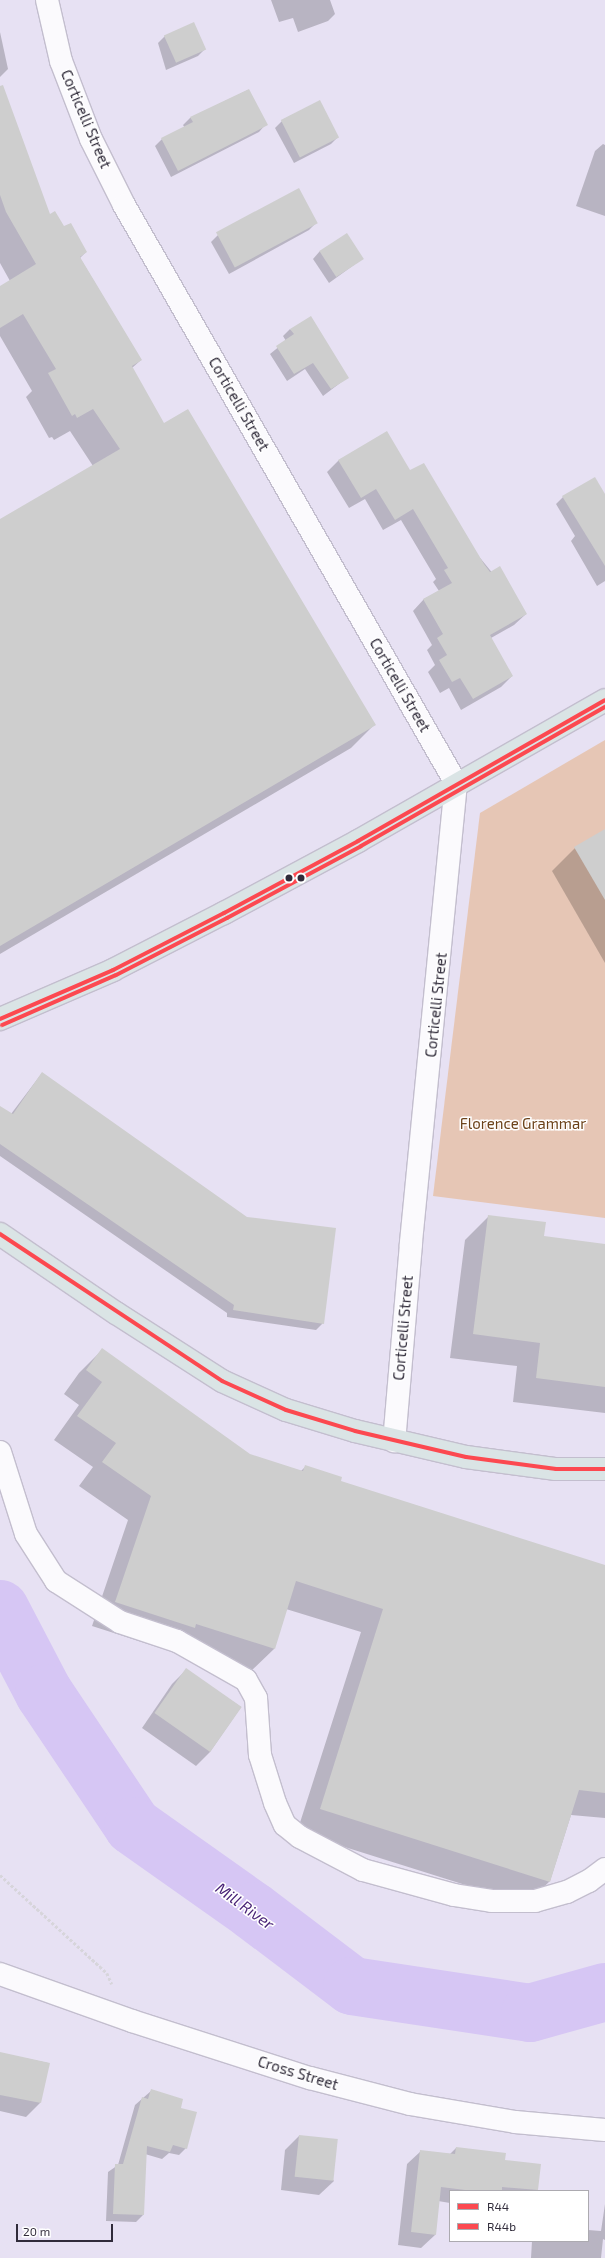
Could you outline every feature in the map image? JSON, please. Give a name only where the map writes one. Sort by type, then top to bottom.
[{"type":"main road","points":[[0,1019],[112,970],[224,913],[358,841],[456,783],[605,700]]},
{"type":"main road","points":[[0,1234],[116,1313],[222,1381],[286,1410],[394,1441],[466,1457],[556,1469],[605,1469]]},
{"type":"street","name":"Corticelli Street","points":[[47,0],[61,61],[91,139],[124,205],[456,783],[412,1233],[394,1441]]},
{"type":"street","points":[[0,1452],[26,1534],[56,1581],[120,1622],[177,1641],[246,1680],[256,1698],[260,1755],[275,1803],[285,1825],[300,1837],[363,1870],[454,1895],[492,1902],[534,1901],[567,1892],[590,1881],[605,1868]]},
{"type":"street","name":"Cross Street","points":[[0,1974],[132,2021],[310,2078],[410,2104],[515,2122],[605,2130]]},
{"type":"path","points":[[0,1875],[106,1973],[132,2021]]},
{"type":"green space","name":"Florence Grammar","points":[[605,740],[605,1218],[433,1196],[480,813]]},
{"type":"building","points":[[194,22],[206,49],[176,63],[164,35]]},
{"type":"building","points":[[3,85],[50,214],[55,211],[64,226],[71,223],[87,252],[80,257],[142,360],[132,366],[164,423],[188,409],[376,725],[0,946],[0,519],[120,449],[93,409],[77,418],[75,414],[72,416],[48,373],[56,369],[23,314],[0,328],[0,286],[36,264],[6,212],[0,195],[0,86]]},
{"type":"building","points":[[249,89],[268,125],[178,171],[161,138],[193,122],[190,117]]},
{"type":"building","points":[[320,100],[339,137],[300,157],[281,120]]},
{"type":"building","points":[[299,188],[318,223],[235,267],[216,232]]},
{"type":"building","points":[[347,233],[364,259],[336,277],[319,251]]},
{"type":"building","points":[[311,316],[349,378],[331,389],[313,363],[294,374],[276,346],[294,334],[290,329]]},
{"type":"building","points":[[387,431],[410,470],[424,463],[484,564],[490,572],[500,566],[527,614],[490,635],[513,676],[473,699],[460,678],[452,682],[439,660],[447,655],[437,638],[443,634],[423,599],[452,583],[444,570],[448,568],[413,509],[395,520],[376,489],[361,498],[338,460]]},
{"type":"building","points":[[595,477],[605,494],[605,566],[562,496]]},
{"type":"building","points":[[605,829],[605,900],[574,847]]},
{"type":"building","points":[[42,1072],[247,1217],[336,1228],[324,1324],[233,1310],[234,1305],[0,1144],[0,1106],[13,1114]]},
{"type":"building","points":[[488,1215],[546,1222],[544,1236],[605,1244],[605,1387],[536,1378],[540,1343],[473,1334]]},
{"type":"building","points":[[102,1348],[250,1454],[303,1471],[305,1465],[342,1477],[341,1481],[605,1565],[605,1793],[579,1790],[550,1882],[320,1809],[383,1609],[296,1581],[275,1649],[196,1624],[195,1628],[115,1602],[151,1496],[102,1462],[116,1443],[77,1416],[102,1382],[86,1370]]},
{"type":"building","points":[[186,1668],[242,1707],[210,1752],[154,1713]]},
{"type":"building","points":[[0,2052],[50,2063],[41,2103],[0,2095]]},
{"type":"building","points":[[151,2089],[183,2099],[181,2108],[197,2112],[187,2149],[173,2145],[170,2152],[147,2146],[144,2215],[113,2214],[115,2164],[123,2164],[142,2097],[148,2099]]},
{"type":"building","points":[[299,2135],[338,2139],[333,2181],[295,2177]]},
{"type":"building","points":[[456,2147],[506,2153],[505,2160],[541,2164],[538,2190],[502,2187],[502,2190],[465,2190],[441,2187],[436,2235],[411,2232],[420,2150],[455,2154]]},
{"type":"waterway","name":"Mill River","points":[[0,1609],[44,1693],[133,1826],[253,1911],[352,1986],[530,2013],[605,1992]]},
{"type":"transit line","name":"R44","points":[[0,1019],[113,970],[224,913],[358,841],[605,700]]},
{"type":"transit line","name":"R44b","points":[[2,1025],[116,975],[227,918],[361,846],[605,707]]},
{"type":"transit line","name":"R44","points":[[0,1234],[222,1381],[286,1410],[355,1431],[466,1457],[556,1469],[605,1469]]}]
